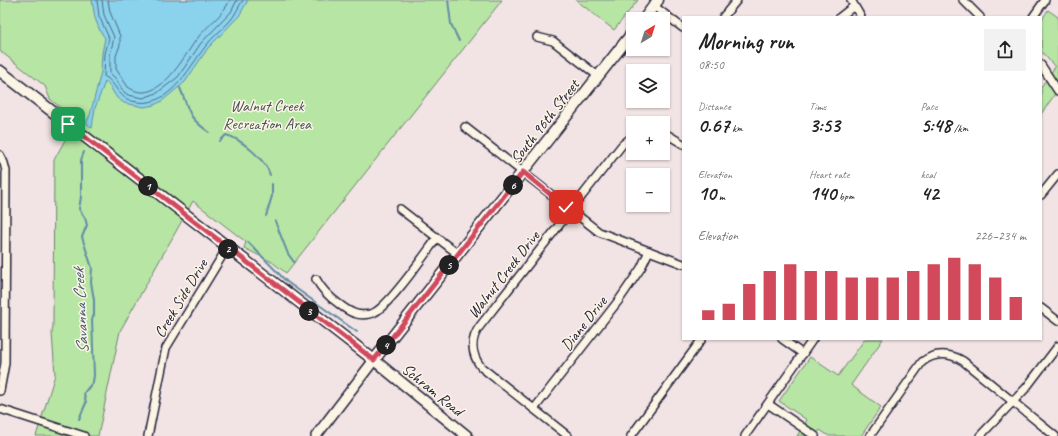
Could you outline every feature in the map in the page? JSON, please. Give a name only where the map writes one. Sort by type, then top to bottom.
[{"type":"main road","points":[[649,12],[656,3]]},
{"type":"main road","name":"South 96th Street","points":[[374,360],[626,41]]},
{"type":"main road","name":"Schram Road","points":[[0,71],[227,248],[374,360],[467,436]]},
{"type":"street","points":[[724,16],[737,0]]},
{"type":"street","points":[[963,0],[979,16]]},
{"type":"street","points":[[1034,16],[1044,0]]},
{"type":"street","points":[[656,3],[682,27]]},
{"type":"street","points":[[841,16],[853,3],[860,16]]},
{"type":"street","points":[[536,37],[553,41],[598,76]]},
{"type":"street","points":[[1042,67],[1058,91]]},
{"type":"street","points":[[465,126],[599,232],[682,264]]},
{"type":"street","points":[[670,136],[682,143]]},
{"type":"street","name":"Walnut Creek Drive","points":[[534,410],[481,367],[473,352],[474,338],[480,326],[626,142]]},
{"type":"street","points":[[0,154],[6,171],[3,296],[5,363],[0,391]]},
{"type":"street","points":[[1042,194],[1058,174]]},
{"type":"street","points":[[400,209],[458,254]]},
{"type":"street","points":[[316,279],[323,290],[348,312],[356,315],[374,313],[387,303],[437,238]]},
{"type":"street","name":"Creek Side Drive","points":[[148,436],[166,348],[227,248]]},
{"type":"street","name":"Diane Drive","points":[[534,410],[620,300],[641,268],[649,251]]},
{"type":"street","points":[[1042,309],[1058,321]]},
{"type":"street","points":[[631,436],[701,340]]},
{"type":"street","points":[[783,340],[803,354]]},
{"type":"street","points":[[745,436],[811,340]]},
{"type":"street","points":[[980,436],[1032,380],[1058,346]]},
{"type":"street","points":[[870,436],[919,367],[932,356],[944,355],[957,357],[1055,436]]},
{"type":"street","name":"South 96th Street","points":[[316,436],[374,360]]},
{"type":"street","points":[[768,404],[815,436]]},
{"type":"street","points":[[0,408],[84,436]]},
{"type":"street","points":[[534,410],[568,436]]},
{"type":"green space","name":"Walnut Creek Recreation Area","points":[[0,0],[502,0],[286,273],[272,262],[244,248],[246,242],[193,201],[120,331],[98,436],[36,436],[55,375],[52,333],[54,160],[76,120],[50,99],[45,86],[0,51]]},
{"type":"green space","points":[[576,0],[638,0],[628,12],[626,12],[626,15],[614,30]]},
{"type":"green space","points":[[1048,10],[1058,17],[1058,90],[1042,113],[1042,86],[1055,67],[1042,52],[1042,19]]},
{"type":"green space","points":[[864,340],[882,340],[851,385],[881,407],[861,436],[829,436],[820,430],[815,436],[797,436],[807,420],[779,401],[810,357],[838,376]]},
{"type":"water","points":[[92,0],[248,0],[239,16],[208,48],[185,82],[162,101],[154,105],[144,107],[124,103],[117,98],[107,82],[105,82],[95,108],[92,128],[86,123],[90,115],[101,72],[102,53],[105,38],[100,31],[95,18]]},
{"type":"waterway","points":[[448,0],[451,24],[459,41]]},
{"type":"waterway","points":[[180,88],[192,117],[209,132]]},
{"type":"waterway","points":[[220,141],[226,135],[245,145],[264,163],[270,175]]},
{"type":"waterway","name":"Savanna Creek","points":[[79,419],[86,403],[84,393],[93,382],[94,375],[92,319],[94,315],[94,300],[91,282],[92,268],[82,237],[87,225],[85,218],[79,209],[81,197],[81,160],[84,152]]},
{"type":"waterway","points":[[266,216],[272,196],[272,184]]},
{"type":"waterway","points":[[275,221],[288,254],[294,262]]},
{"type":"waterway","points":[[248,242],[287,282],[357,332]]},
{"type":"route","points":[[68,124],[374,360],[523,172],[566,207]]}]
